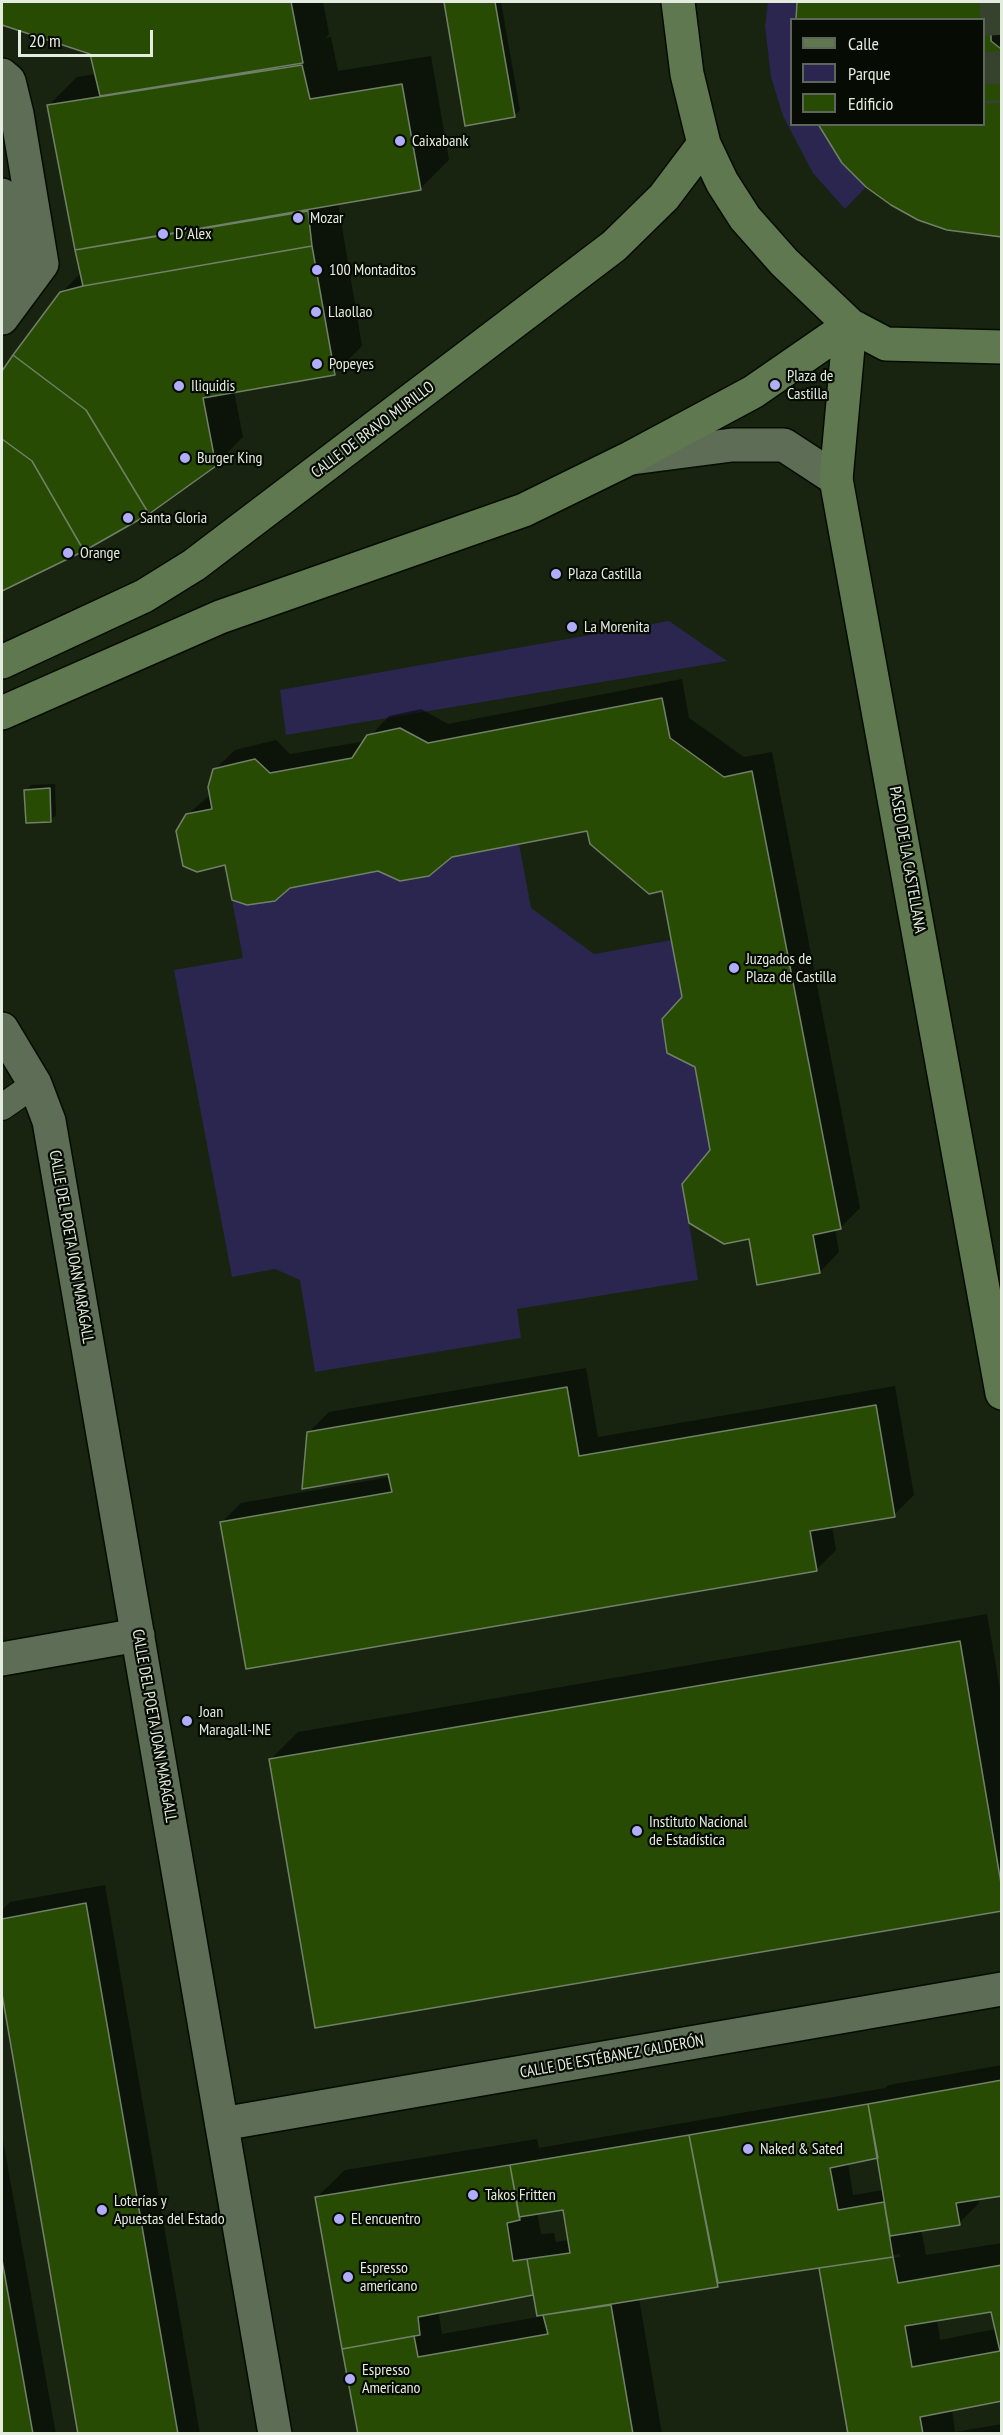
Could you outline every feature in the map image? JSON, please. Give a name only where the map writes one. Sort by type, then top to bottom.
[{"type":"main road","points":[[678,2],[687,74],[704,144],[722,182],[745,218],[784,262],[850,325],[886,344],[1002,347]]},
{"type":"main road","name":"CALLE DE BRAVO MURILLO","points":[[2,662],[144,596],[194,565],[614,246],[664,197],[704,144]]},
{"type":"main road","points":[[2,713],[220,617],[524,510],[630,458],[753,392],[850,325]]},
{"type":"main road","name":"PASEO DE LA CASTELLANA","points":[[850,325],[836,479],[1002,1393]]},
{"type":"street","points":[[2,75],[9,81],[17,114],[42,264],[2,318]]},
{"type":"street","points":[[2,195],[8,206],[16,258],[2,282]]},
{"type":"street","points":[[630,458],[732,445],[784,446],[836,479]]},
{"type":"street","name":"CALLE DEL POETA JOAN MARAGALL","points":[[2,1029],[34,1084],[50,1121],[275,2433]]},
{"type":"street","points":[[2,1107],[34,1084]]},
{"type":"street","points":[[2,1659],[138,1635]]},
{"type":"street","name":"CALLE DE ESTÉBANEZ CALDERÓN","points":[[222,2124],[1002,1989]]},
{"type":"green space","points":[[768,2],[797,2],[796,18],[790,18],[790,126],[819,126],[842,163],[866,187],[845,209],[813,173],[783,116],[771,77],[765,26]]},
{"type":"green space","points":[[669,621],[727,661],[286,735],[280,690]]},
{"type":"green space","points":[[519,844],[531,908],[594,954],[672,940],[682,997],[662,1019],[667,1052],[695,1067],[710,1150],[683,1184],[698,1280],[517,1309],[521,1338],[315,1372],[300,1280],[275,1269],[232,1277],[174,970],[243,958],[232,900],[247,905],[275,901],[290,888],[378,871],[400,881],[429,876],[452,857]]},
{"type":"building","points":[[2,2],[291,2],[303,63],[100,96],[90,54],[2,25]]},
{"type":"building","points":[[444,2],[495,2],[515,117],[465,126]]},
{"type":"building","points":[[797,2],[1002,2],[1002,237],[947,230],[918,220],[891,205],[866,187],[842,163],[819,126],[985,126],[985,18],[796,18]]},
{"type":"building","points":[[1002,24],[1002,48],[1000,48],[991,41],[991,33],[995,27]]},
{"type":"building","points":[[302,65],[310,99],[402,84],[421,190],[75,250],[47,105]]},
{"type":"building","points":[[308,211],[312,246],[83,286],[75,250]]},
{"type":"building","points":[[312,246],[335,375],[203,398],[216,466],[149,514],[86,410],[13,355],[60,292]]},
{"type":"building","points":[[13,355],[86,410],[149,514],[84,551],[32,461],[2,439],[2,371]]},
{"type":"building","points":[[2,439],[32,461],[84,551],[2,591]]},
{"type":"building","name":"Juzgados de Plaza de Castilla","points":[[662,698],[670,738],[724,777],[752,771],[841,1229],[813,1235],[820,1273],[757,1285],[749,1239],[724,1244],[689,1223],[682,1184],[710,1150],[695,1067],[667,1053],[662,1019],[682,997],[662,891],[649,894],[590,844],[587,831],[452,857],[429,876],[400,881],[378,871],[290,888],[275,901],[247,905],[232,900],[225,865],[197,872],[183,866],[176,831],[186,814],[212,809],[208,787],[213,769],[255,759],[270,773],[352,758],[367,735],[400,728],[428,743]]},
{"type":"building","points":[[50,788],[51,822],[26,823],[24,790]]},
{"type":"building","points":[[567,1387],[579,1456],[876,1405],[895,1517],[810,1531],[817,1571],[246,1669],[220,1522],[392,1492],[388,1474],[302,1489],[307,1432]]},
{"type":"building","name":"Instituto Nacional de Estadística","points":[[960,1641],[1002,1889],[1002,1911],[315,2028],[269,1759]]},
{"type":"building","points":[[86,1903],[178,2434],[78,2434],[2,1994],[2,1919]]},
{"type":"building","points":[[1002,2080],[1002,2196],[956,2203],[960,2225],[890,2236],[868,2104]]},
{"type":"building","points":[[868,2104],[878,2158],[830,2168],[838,2210],[884,2202],[893,2257],[718,2283],[689,2135]]},
{"type":"building","points":[[689,2135],[718,2287],[537,2316],[527,2259],[570,2253],[563,2210],[519,2217],[510,2165]]},
{"type":"building","points":[[510,2165],[520,2220],[507,2223],[513,2261],[527,2259],[533,2295],[418,2317],[420,2335],[342,2349],[315,2197]]},
{"type":"building","points":[[893,2257],[898,2283],[1002,2265],[1002,2401],[920,2417],[923,2434],[848,2434],[819,2268]],"holes":[[[991,2312],[1000,2351],[912,2367],[905,2326]]]},
{"type":"building","points":[[2,2260],[33,2434],[2,2434]]},
{"type":"building","points":[[611,2305],[633,2434],[358,2434],[342,2349],[414,2336],[418,2357],[548,2334],[543,2315]]},
{"type":"tunnel","points":[[996,2],[1002,103]]},
{"type":"place","name":"Caixabank","points":[[400,141]]},
{"type":"place","name":"Mozar","points":[[298,218]]},
{"type":"place","name":"D´Alex","points":[[163,234]]},
{"type":"place","name":"100 Montaditos","points":[[317,270]]},
{"type":"place","name":"Llaollao","points":[[316,312]]},
{"type":"place","name":"Popeyes","points":[[317,364]]},
{"type":"place","name":"Plaza de Castilla","points":[[775,385]]},
{"type":"place","name":"Iliquidis","points":[[179,386]]},
{"type":"place","name":"Burger King","points":[[185,458]]},
{"type":"place","name":"Santa Gloria","points":[[128,518]]},
{"type":"place","name":"Orange","points":[[68,553]]},
{"type":"place","name":"Plaza Castilla","points":[[556,574]]},
{"type":"place","name":"La Morenita","points":[[572,627]]},
{"type":"place","name":"Juzgados de Plaza de Castilla","points":[[734,968]]},
{"type":"place","name":"Joan Maragall-INE","points":[[187,1721]]},
{"type":"place","name":"Instituto Nacional de Estadística","points":[[637,1831]]},
{"type":"place","name":"Naked & Sated","points":[[748,2149]]},
{"type":"place","name":"Takos Fritten","points":[[473,2195]]},
{"type":"place","name":"Loterías y Apuestas del Estado","points":[[102,2210]]},
{"type":"place","name":"El encuentro","points":[[339,2219]]},
{"type":"place","name":"Espresso americano","points":[[348,2277]]},
{"type":"place","name":"Espresso Americano","points":[[350,2379]]}]
